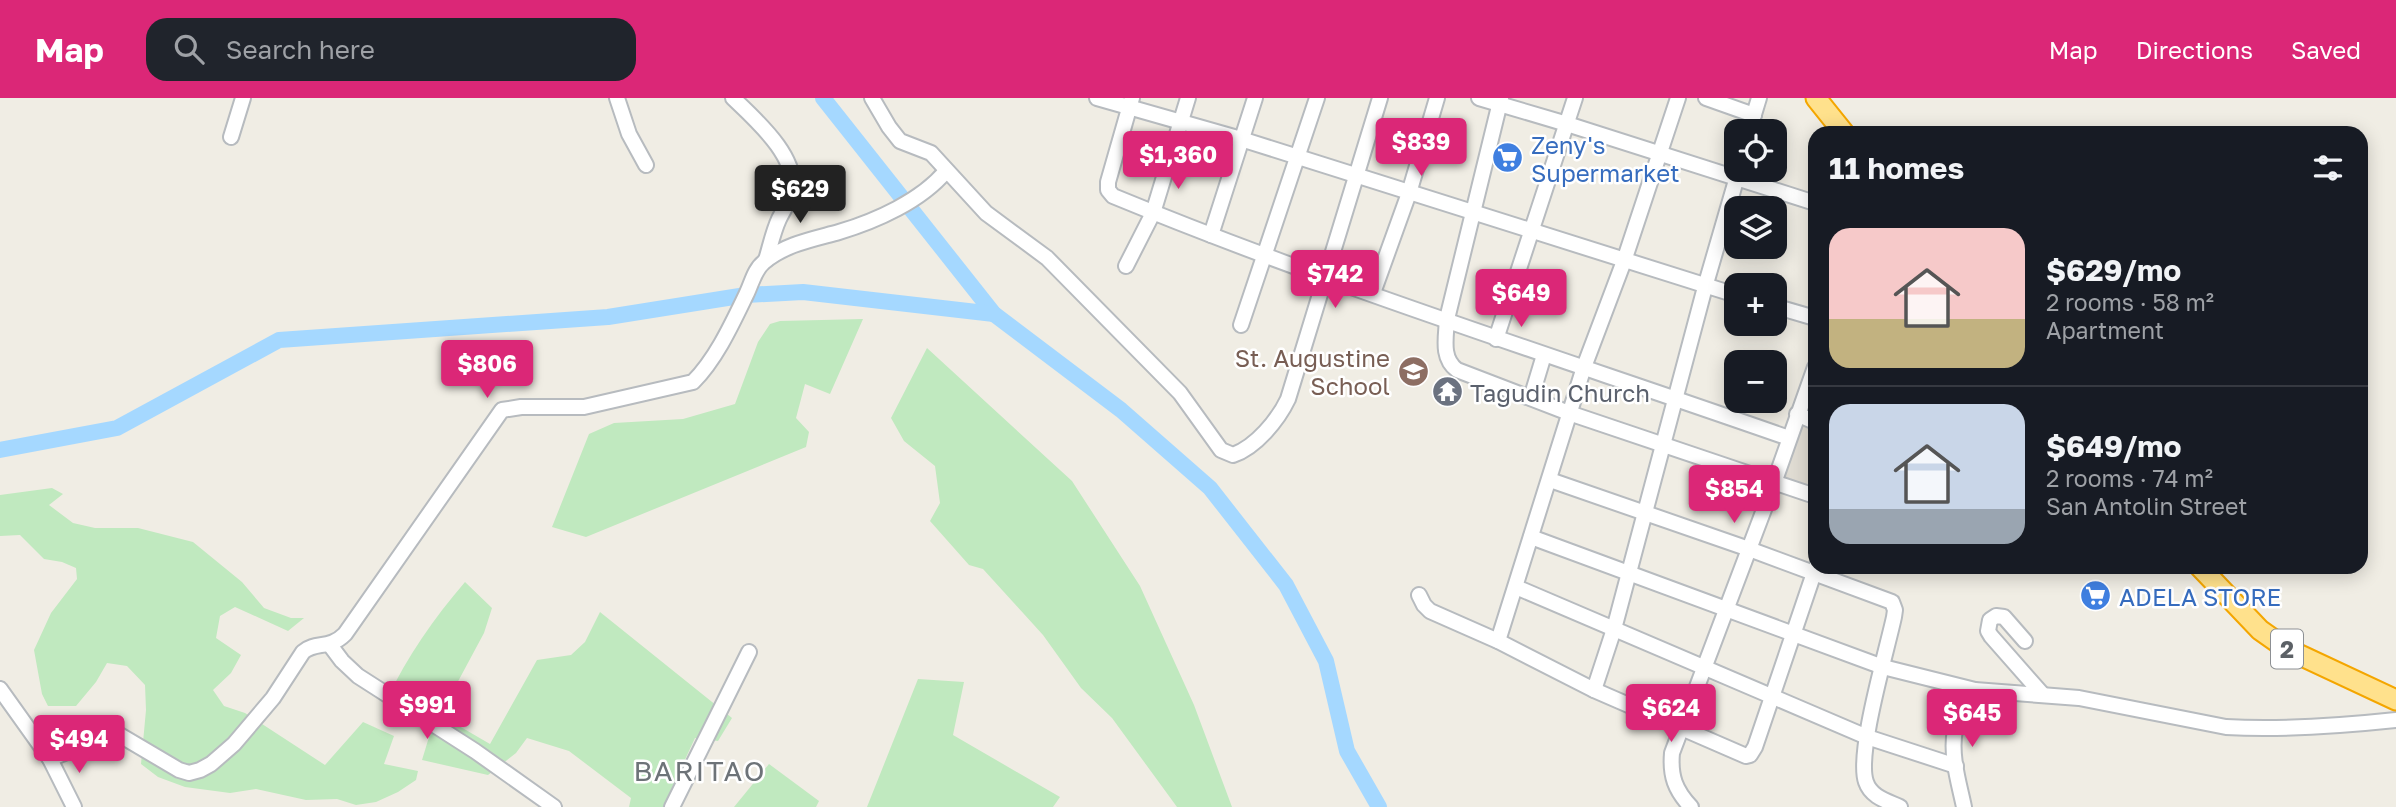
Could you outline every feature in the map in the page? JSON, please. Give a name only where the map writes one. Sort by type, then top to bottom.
[{"type":"highway","points":[[1816,98],[1838,126]]},
{"type":"highway","name":"2","points":[[2207,574],[2260,631],[2287,649],[2396,699]]},
{"type":"street","points":[[231,137],[243,98]]},
{"type":"street","points":[[617,98],[629,134],[646,165]]},
{"type":"street","points":[[733,98],[752,116],[791,167],[791,194],[766,260]]},
{"type":"street","points":[[872,98],[900,141],[931,153],[986,213],[1028,243],[1060,271],[1180,393],[1225,453],[1239,453],[1266,431],[1281,414],[1288,399],[1380,98]]},
{"type":"street","points":[[1097,98],[1130,102],[1181,121],[1724,292]]},
{"type":"street","points":[[1126,266],[1153,213],[1188,98]]},
{"type":"street","points":[[1211,235],[1255,98]]},
{"type":"street","points":[[1241,325],[1317,98]]},
{"type":"street","points":[[1373,293],[1409,193],[1437,98]]},
{"type":"street","points":[[1479,98],[1501,101],[1660,153],[1724,170]]},
{"type":"street","points":[[1496,339],[1575,98]]},
{"type":"street","points":[[1498,641],[1584,367],[1625,261],[1678,98]]},
{"type":"street","points":[[1706,98],[1754,115]]},
{"type":"street","points":[[1753,119],[1759,98]]},
{"type":"street","points":[[1501,101],[1447,320],[1446,350],[1451,365],[1457,370],[1569,413],[1808,494]]},
{"type":"street","points":[[1130,102],[1108,182],[1108,190],[1113,196],[1211,235],[1496,339],[1789,438]]},
{"type":"street","points":[[50,759],[110,734],[125,738],[178,770],[189,773],[211,764],[234,744],[273,698],[303,652],[339,640],[359,617],[502,410],[521,407],[584,407],[693,382],[712,357],[758,269],[766,260],[788,248],[843,231],[882,214],[930,188],[946,171]]},
{"type":"street","points":[[1594,690],[1614,629],[1736,182]]},
{"type":"street","points":[[1759,182],[1808,200]]},
{"type":"street","points":[[1787,310],[1808,316]]},
{"type":"street","points":[[1531,398],[1544,355]]},
{"type":"street","points":[[1691,807],[1679,794],[1672,779],[1672,753],[1703,667],[1728,609],[1808,385]]},
{"type":"street","points":[[1797,414],[1808,419]]},
{"type":"street","points":[[1550,480],[1808,568]]},
{"type":"street","points":[[1531,537],[1883,667],[1975,690],[2079,698],[2226,727],[2357,724],[2396,720]]},
{"type":"street","points":[[1419,595],[1430,611],[1680,729],[1741,755],[1750,755],[1814,574]]},
{"type":"street","points":[[1825,574],[1887,599],[1894,606],[1894,617],[1867,737],[1864,769],[1866,782],[1879,798],[1900,807]]},
{"type":"street","points":[[1516,587],[1867,737],[1956,766]]},
{"type":"street","points":[[2025,641],[2004,617],[1996,616],[1990,620],[1988,631],[1991,636],[2043,695]]},
{"type":"street","points":[[330,645],[342,662],[358,676],[475,751],[554,807]]},
{"type":"street","points":[[673,807],[748,652]]},
{"type":"street","points":[[0,689],[50,759],[74,807]]},
{"type":"street","points":[[1964,807],[1956,766],[1955,727],[1975,690]]},
{"type":"shaded area","points":[[1799,419],[1808,422],[1808,491],[1778,479]]},
{"type":"green space","points":[[863,319],[830,394],[805,384],[796,418],[809,432],[806,447],[586,537],[552,527],[589,434],[614,423],[683,419],[735,404],[758,342],[770,324],[780,321]]},
{"type":"green space","points":[[927,348],[1072,481],[1140,586],[1194,705],[1232,807],[1177,807],[1112,718],[1081,688],[1043,635],[983,569],[969,565],[930,521],[940,503],[935,466],[904,441],[891,418]]},
{"type":"green space","points":[[52,488],[63,494],[49,505],[73,523],[95,528],[138,528],[193,542],[242,582],[264,608],[291,618],[304,618],[288,631],[235,607],[220,616],[216,638],[241,655],[231,673],[213,690],[224,706],[245,713],[325,765],[363,722],[394,736],[384,764],[418,771],[416,780],[376,802],[356,805],[337,799],[306,800],[256,789],[230,793],[185,787],[158,777],[141,764],[146,710],[145,685],[127,666],[107,663],[96,682],[76,706],[48,706],[42,694],[34,650],[51,613],[77,579],[76,568],[44,559],[20,535],[0,536],[0,495]]},
{"type":"green space","points":[[465,582],[492,608],[484,633],[440,715],[490,744],[537,660],[571,655],[585,642],[600,612],[732,718],[718,741],[695,738],[663,807],[629,807],[631,798],[569,751],[527,738],[516,753],[488,775],[422,760],[429,737],[426,722],[387,699],[422,638]]},
{"type":"green space","points":[[918,679],[964,682],[953,735],[1060,797],[1053,807],[867,807]]},
{"type":"green space","points":[[769,764],[819,801],[816,807],[734,807]]},
{"type":"waterway","points":[[823,98],[994,314],[1121,410],[1210,488],[1286,585],[1326,661],[1347,751],[1379,807]]},
{"type":"waterway","points":[[0,450],[117,428],[279,340],[608,317],[746,295],[803,292],[994,314]]},
{"type":"place","name":"Zeny's Supermarket","points":[[1508,158]]},
{"type":"place","name":"St. Augustine School","points":[[1413,371]]},
{"type":"place","name":"Tagudin Church","points":[[1447,392]]},
{"type":"place","name":"ADELA STORE","points":[[2096,596]]},
{"type":"district","name":"BARITAO","points":[[700,770]]}]
